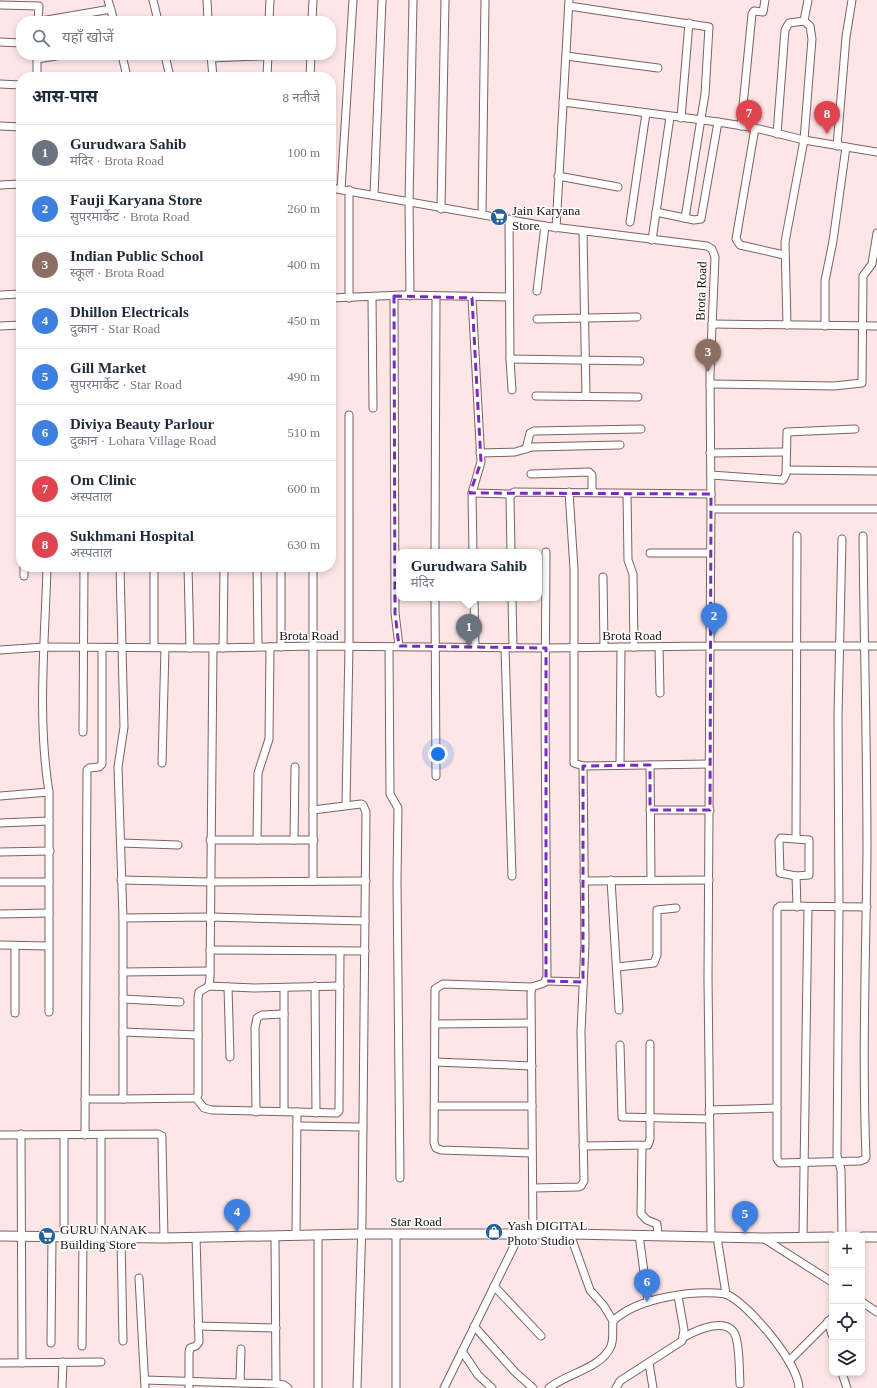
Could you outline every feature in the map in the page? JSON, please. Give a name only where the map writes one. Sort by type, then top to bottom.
[{"type":"street","points":[[108,0],[113,16]]},
{"type":"street","points":[[153,0],[157,16]]},
{"type":"street","points":[[207,0],[208,16]]},
{"type":"street","points":[[269,16],[270,0]]},
{"type":"street","points":[[312,16],[313,0]]},
{"type":"street","points":[[341,189],[353,0]]},
{"type":"street","points":[[374,195],[382,0]]},
{"type":"street","points":[[410,296],[409,202],[412,0]]},
{"type":"street","points":[[441,209],[445,0]]},
{"type":"street","points":[[482,214],[485,0]]},
{"type":"street","points":[[742,126],[752,14],[754,11],[763,12],[766,0]]},
{"type":"street","points":[[804,21],[808,0]]},
{"type":"street","points":[[837,146],[846,37],[852,0]]},
{"type":"street","points":[[0,5],[39,3],[39,16]]},
{"type":"street","points":[[556,228],[562,102],[569,3],[706,25],[709,28],[701,120],[685,218]]},
{"type":"street","points":[[69,16],[111,9]]},
{"type":"street","points":[[777,134],[785,30],[789,23],[804,21],[810,26],[812,39],[804,140],[787,227],[784,255],[787,282],[787,326]]},
{"type":"street","points":[[681,118],[689,23]]},
{"type":"street","points":[[0,42],[16,43]]},
{"type":"street","points":[[566,56],[658,68]]},
{"type":"street","points":[[37,60],[37,72]]},
{"type":"street","points":[[123,60],[126,72]]},
{"type":"street","points":[[166,60],[169,72]]},
{"type":"street","points":[[211,60],[213,72]]},
{"type":"street","points":[[267,72],[268,60]]},
{"type":"street","points":[[310,72],[311,60]]},
{"type":"street","points":[[0,84],[16,85]]},
{"type":"street","points":[[562,102],[718,122],[755,128],[804,140],[877,152]]},
{"type":"street","points":[[630,222],[646,113]]},
{"type":"street","points":[[652,240],[670,117]]},
{"type":"street","points":[[656,212],[694,220],[701,218],[718,122]]},
{"type":"street","points":[[0,126],[16,127]]},
{"type":"street","points":[[755,128],[736,239],[740,245],[784,255]]},
{"type":"street","points":[[824,326],[825,281],[833,241],[846,147]]},
{"type":"street","points":[[558,176],[618,187]]},
{"type":"street","points":[[0,185],[16,184]]},
{"type":"street","name":"Brota Road","points":[[0,650],[44,647],[223,648],[258,646],[399,646],[574,648],[710,646],[710,384],[715,257],[712,249],[707,246],[556,228],[482,214],[441,209],[336,188]]},
{"type":"street","points":[[349,190],[349,298]]},
{"type":"street","points":[[510,219],[509,297],[512,390]]},
{"type":"street","points":[[537,291],[545,226]]},
{"type":"street","points":[[583,231],[586,317],[586,396]]},
{"type":"street","points":[[710,384],[861,384],[863,381],[863,276],[872,264],[877,233]]},
{"type":"street","points":[[0,295],[16,294]]},
{"type":"street","points":[[336,298],[394,296],[472,298],[509,297]]},
{"type":"street","points":[[394,296],[395,613],[399,646]]},
{"type":"street","points":[[434,549],[436,296]]},
{"type":"street","points":[[372,297],[373,408]]},
{"type":"street","points":[[472,298],[480,453],[480,466],[472,493],[473,549]]},
{"type":"street","points":[[537,319],[586,317],[637,318]]},
{"type":"street","points":[[712,324],[877,326]]},
{"type":"street","points":[[0,326],[16,325]]},
{"type":"street","points":[[510,359],[640,361]]},
{"type":"street","points":[[536,396],[638,397]]},
{"type":"street","points":[[346,804],[349,646],[349,415]]},
{"type":"street","points":[[526,449],[530,433],[534,431],[641,429]]},
{"type":"street","points":[[711,476],[780,480],[785,477],[787,470],[786,435],[790,431],[855,429]]},
{"type":"street","points":[[480,453],[515,452],[532,447],[620,445]]},
{"type":"street","points":[[710,454],[786,452]]},
{"type":"street","points":[[787,470],[877,471]]},
{"type":"street","points":[[531,474],[589,472],[592,475],[592,492]]},
{"type":"street","points":[[472,493],[511,494],[518,491],[627,494],[711,494]]},
{"type":"street","points":[[569,492],[574,569],[574,763],[583,766],[709,764]]},
{"type":"street","points":[[511,494],[511,549]]},
{"type":"street","points":[[627,494],[628,560],[633,574],[634,647]]},
{"type":"street","points":[[711,509],[877,509]]},
{"type":"street","points":[[796,838],[797,536]]},
{"type":"street","points":[[863,536],[867,907],[864,1061],[866,1157],[863,1161],[783,1163],[778,1161],[777,909],[780,906],[867,907]]},
{"type":"street","points":[[842,538],[839,907],[836,1046],[837,1156],[839,1162],[842,1232]]},
{"type":"street","points":[[546,552],[546,981]]},
{"type":"street","points":[[650,553],[710,553]]},
{"type":"street","points":[[47,572],[44,647],[45,758],[49,792],[50,851],[48,946],[49,1012]]},
{"type":"street","points":[[83,732],[84,572]]},
{"type":"street","points":[[120,572],[124,727],[118,767],[120,880],[123,918],[123,1099]]},
{"type":"street","points":[[154,572],[154,647]]},
{"type":"street","points":[[188,572],[190,648]]},
{"type":"street","points":[[223,648],[224,572]]},
{"type":"street","points":[[258,572],[258,646]]},
{"type":"street","points":[[281,572],[281,647]]},
{"type":"street","points":[[313,572],[313,881]]},
{"type":"street","points":[[603,577],[604,647]]},
{"type":"street","points":[[435,601],[436,776]]},
{"type":"street","points":[[474,601],[475,647]]},
{"type":"street","points":[[512,601],[509,648],[507,750],[510,785],[512,876]]},
{"type":"street","points":[[726,1294],[714,1236],[709,1119],[710,646],[877,646]]},
{"type":"street","points":[[257,840],[258,773],[269,739],[270,647]]},
{"type":"street","points":[[389,647],[390,794],[398,808],[397,882],[400,1178]]},
{"type":"street","points":[[620,765],[621,647]]},
{"type":"street","points":[[659,647],[660,693]]},
{"type":"street","points":[[85,1135],[87,770],[88,768],[99,767],[102,764],[102,648]]},
{"type":"street","points":[[162,763],[165,648]]},
{"type":"street","points":[[209,986],[213,648]]},
{"type":"street","points":[[650,765],[651,880]]},
{"type":"street","points":[[533,1188],[581,1186],[584,1181],[581,1056],[582,982],[585,951],[583,766]]},
{"type":"street","points":[[294,840],[295,767]]},
{"type":"street","points":[[0,796],[49,792]]},
{"type":"street","points":[[313,810],[328,809],[346,804],[361,804],[365,809],[366,921],[362,1222],[360,1234],[356,1388]]},
{"type":"street","points":[[650,810],[710,810]]},
{"type":"street","points":[[0,823],[49,821]]},
{"type":"street","points":[[796,838],[807,839],[810,842],[809,875],[796,876],[783,874],[779,871],[779,840],[796,838]]},
{"type":"street","points":[[210,840],[314,840]]},
{"type":"street","points":[[120,843],[178,845]]},
{"type":"street","points":[[0,852],[50,851]]},
{"type":"street","points":[[796,876],[797,906]]},
{"type":"street","points":[[120,880],[210,882],[366,881]]},
{"type":"street","points":[[584,880],[709,880]]},
{"type":"street","points":[[611,880],[619,1010]]},
{"type":"street","points":[[0,882],[50,882]]},
{"type":"street","points":[[803,1237],[808,907]]},
{"type":"street","points":[[617,967],[654,963],[657,955],[657,910],[676,908]]},
{"type":"street","points":[[0,914],[49,914]]},
{"type":"street","points":[[123,918],[210,917],[366,921]]},
{"type":"street","points":[[0,946],[48,946]]},
{"type":"street","points":[[15,946],[15,1013]]},
{"type":"street","points":[[210,950],[365,951]]},
{"type":"street","points":[[196,1098],[204,1108],[212,1110],[316,1112],[333,1114],[339,1111],[340,951]]},
{"type":"street","points":[[123,972],[210,971]]},
{"type":"street","points":[[532,1153],[441,1150],[436,1148],[435,989],[443,984],[532,987],[546,981],[582,982]]},
{"type":"street","points":[[196,1098],[198,1095],[199,992],[209,986],[284,988],[340,986]]},
{"type":"street","points":[[315,986],[316,1112]]},
{"type":"street","points":[[228,987],[230,1057]]},
{"type":"street","points":[[532,987],[533,1234]]},
{"type":"street","points":[[284,988],[284,1111]]},
{"type":"street","points":[[123,999],[180,1002]]},
{"type":"street","points":[[256,1112],[255,1028],[257,1018],[262,1015],[284,1014]]},
{"type":"street","points":[[435,1024],[531,1023]]},
{"type":"street","points":[[123,1032],[198,1035]]},
{"type":"street","points":[[583,1146],[648,1146],[650,1143],[650,1044]]},
{"type":"street","points":[[620,1046],[622,1117],[650,1119],[709,1119]]},
{"type":"street","points":[[435,1062],[532,1066]]},
{"type":"street","points":[[84,1099],[196,1098]]},
{"type":"street","points":[[435,1106],[532,1106]]},
{"type":"street","points":[[709,1110],[777,1108]]},
{"type":"street","points":[[296,1235],[297,1112]]},
{"type":"street","points":[[297,1126],[363,1127]]},
{"type":"street","points":[[0,1134],[158,1134],[162,1136],[164,1238]]},
{"type":"street","points":[[21,1134],[22,1362]]},
{"type":"street","points":[[64,1135],[64,1238]]},
{"type":"street","points":[[101,1135],[101,1238]]},
{"type":"street","points":[[642,1146],[641,1214],[647,1220],[657,1224],[658,1235]]},
{"type":"street","name":"Star Road","points":[[0,1236],[52,1238],[164,1238],[360,1234],[570,1234],[763,1238],[829,1237]]},
{"type":"street","points":[[396,1234],[396,1388]]},
{"type":"street","points":[[444,1388],[520,1234]]},
{"type":"street","points":[[549,1388],[559,1380],[593,1364],[607,1352],[611,1345],[613,1321],[604,1306],[590,1290],[570,1234]]},
{"type":"street","points":[[318,1235],[318,1388]]},
{"type":"street","points":[[639,1235],[648,1302]]},
{"type":"street","points":[[275,1236],[276,1384]]},
{"type":"street","points":[[189,1385],[190,1348],[196,1346],[199,1342],[196,1237]]},
{"type":"street","points":[[865,1237],[877,1237]]},
{"type":"street","points":[[51,1343],[52,1238]]},
{"type":"street","points":[[82,1346],[83,1238]]},
{"type":"street","points":[[121,1238],[123,1341]]},
{"type":"street","points":[[763,1238],[829,1280]]},
{"type":"street","points":[[140,1278],[145,1388]]},
{"type":"street","points":[[494,1286],[541,1336]]},
{"type":"street","points":[[613,1321],[620,1314],[648,1302],[678,1296],[714,1293],[726,1294],[735,1298],[746,1307],[789,1361],[794,1368],[799,1388]]},
{"type":"street","points":[[616,1388],[620,1381],[682,1341],[684,1336],[678,1296]]},
{"type":"street","points":[[865,1304],[877,1312]]},
{"type":"street","points":[[789,1361],[829,1321]]},
{"type":"street","points":[[198,1326],[276,1328]]},
{"type":"street","points":[[474,1326],[515,1372],[533,1388]]},
{"type":"street","points":[[684,1336],[707,1326],[720,1326],[732,1331],[736,1336],[740,1384]]},
{"type":"street","points":[[240,1383],[241,1349]]},
{"type":"street","points":[[462,1351],[478,1375],[492,1388]]},
{"type":"street","points":[[62,1388],[63,1362]]},
{"type":"street","points":[[0,1363],[101,1362]]},
{"type":"street","points":[[649,1363],[653,1388]]},
{"type":"street","points":[[843,1376],[847,1388]]},
{"type":"street","points":[[145,1380],[189,1385],[240,1383],[276,1384],[284,1385],[288,1388]]},
{"type":"highlighted area","points":[[394,296],[472,298],[481,462],[470,493],[711,494],[710,810],[650,810],[650,765],[583,766],[583,982],[546,981],[546,648],[399,646],[395,613]]},
{"type":"place","name":"Om Clinic","points":[[749,133]]},
{"type":"place","name":"Sukhmani Hospital","points":[[827,134]]},
{"type":"place","name":"Jain Karyana Store","points":[[499,217]]},
{"type":"place","name":"Indian Public School","points":[[708,372]]},
{"type":"place","name":"Fauji Karyana Store","points":[[714,636]]},
{"type":"place","name":"Gurudwara Sahib","points":[[469,647]]},
{"type":"place","name":"Dhillon Electricals","points":[[237,1232]]},
{"type":"place","name":"Yash DIGITAL Photo Studio","points":[[494,1232]]},
{"type":"place","name":"Gill Market","points":[[745,1234]]},
{"type":"place","name":"GURU NANAK Building Store","points":[[47,1236]]},
{"type":"place","name":"Diviya Beauty Parlour","points":[[647,1302]]}]
